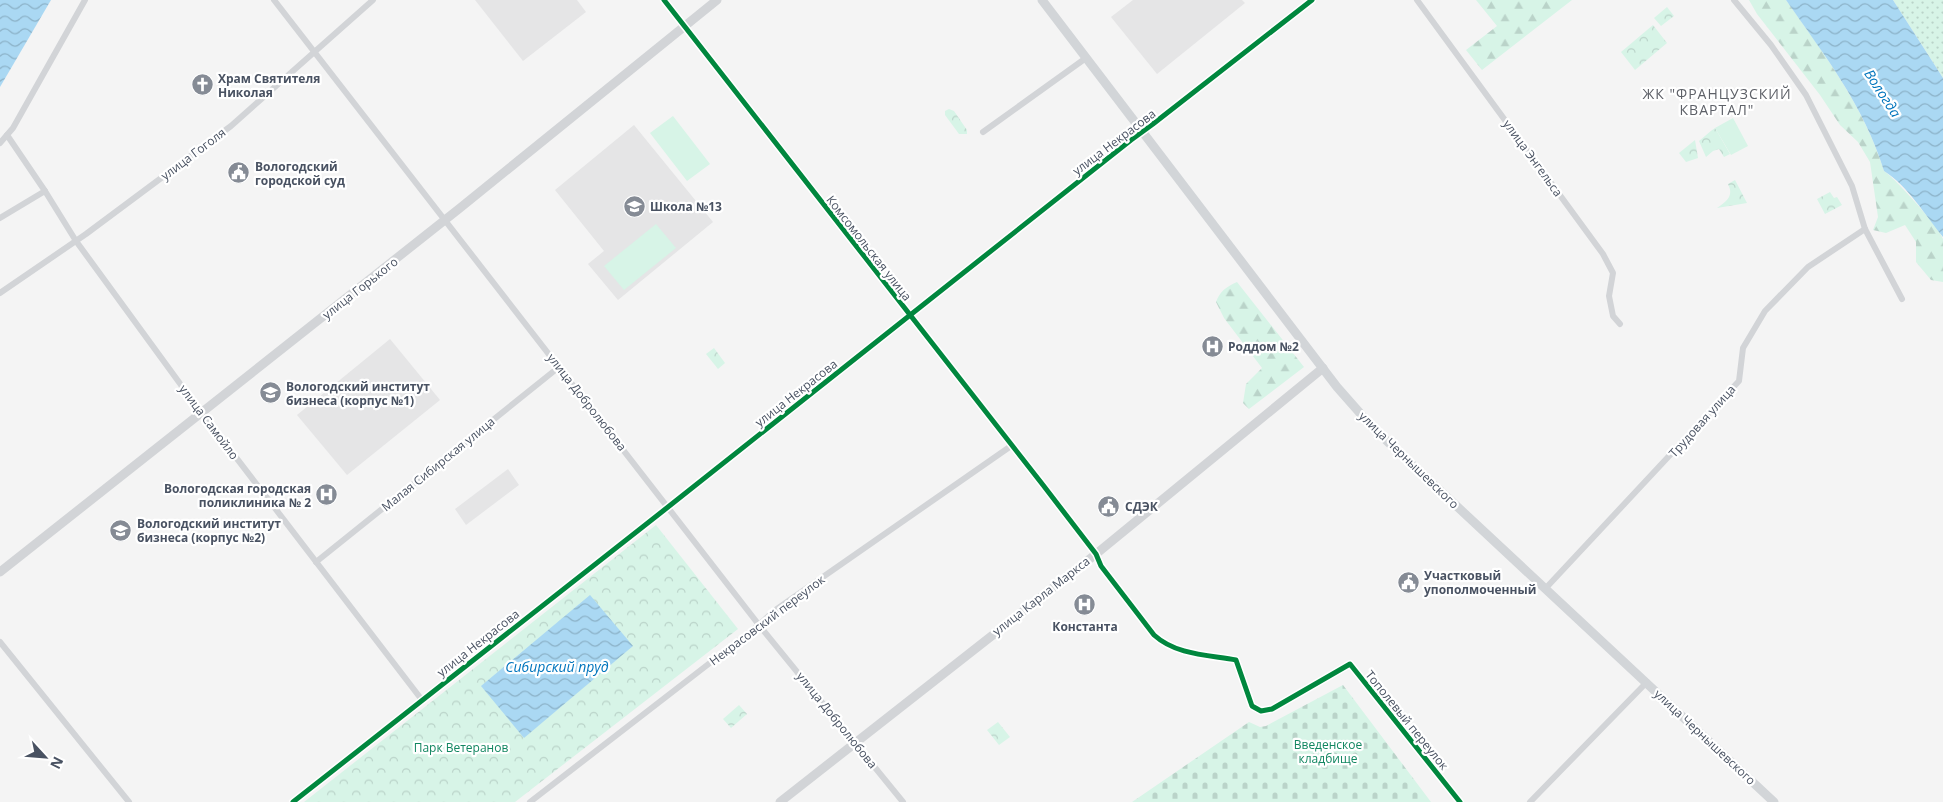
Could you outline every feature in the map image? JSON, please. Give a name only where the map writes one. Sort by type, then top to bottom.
[{"type":"main road","name":"улица Чернышевского","points":[[1042,0],[1323,368],[1374,429],[1774,802]]},
{"type":"street","points":[[0,143],[8,135],[85,0]]},
{"type":"street","name":"улица Добролюбова","points":[[274,0],[759,625],[903,802]]},
{"type":"street","name":"улица Гоголя","points":[[0,293],[76,241],[231,126],[373,0]]},
{"type":"street","name":"Комсомольская улица","points":[[664,0],[683,27],[1096,554]]},
{"type":"street","name":"улица Горького","points":[[0,572],[444,221],[717,0]]},
{"type":"street","name":"улица Некрасова","points":[[293,802],[1312,0]]},
{"type":"street","name":"улица Энгельса","points":[[1417,0],[1603,254],[1613,273],[1609,296],[1613,316],[1620,324]]},
{"type":"street","points":[[1734,0],[1771,45],[1806,95],[1852,186],[1865,229],[1902,299]]},
{"type":"street","points":[[983,132],[1086,58]]},
{"type":"street","name":"улица Самойло","points":[[8,135],[46,190],[76,241],[202,413],[422,700]]},
{"type":"street","points":[[0,218],[46,190]]},
{"type":"street","name":"Трудовая улица","points":[[1545,589],[1739,381],[1743,348],[1765,311],[1808,267],[1865,229]]},
{"type":"street","name":"Малая Сибирская улица","points":[[316,562],[559,367]]},
{"type":"street","name":"улица Карла Маркса","points":[[780,802],[1096,554],[1323,368]]},
{"type":"street","name":"Некрасовский переулок","points":[[530,802],[759,625],[774,611],[1011,446]]},
{"type":"street","name":"Тополевый переулок","points":[[1096,554],[1101,566],[1162,643],[1179,650],[1236,660],[1252,706],[1256,710],[1268,711],[1350,664],[1460,802]]},
{"type":"street","points":[[0,642],[129,802]]},
{"type":"street","points":[[1530,802],[1647,682]]},
{"type":"shaded area","points":[[475,0],[577,0],[586,12],[523,61]]},
{"type":"shaded area","points":[[1133,0],[1242,0],[1245,3],[1157,74],[1111,17]]},
{"type":"shaded area","name":"Школа №13","points":[[634,125],[713,222],[618,300],[588,264],[604,251],[555,190]]},
{"type":"shaded area","points":[[390,339],[440,400],[347,475],[297,415]]},
{"type":"shaded area","points":[[508,469],[519,485],[466,525],[455,509]]},
{"type":"green space","points":[[1476,0],[1572,0],[1482,70],[1466,50],[1497,26]]},
{"type":"green space","points":[[1749,0],[1786,0],[1815,40],[1842,81],[1866,124],[1884,171],[1916,203],[1940,233],[1943,239],[1943,282],[1931,280],[1916,262],[1916,242],[1905,225],[1886,233],[1873,230],[1878,217],[1870,162],[1858,142],[1840,125],[1820,95],[1757,14]]},
{"type":"green space","points":[[1893,0],[1943,0],[1943,78]]},
{"type":"green space","points":[[1667,7],[1674,16],[1661,26],[1654,18]]},
{"type":"green space","points":[[1653,25],[1667,43],[1635,70],[1621,52]]},
{"type":"green space","points":[[949,109],[954,111],[967,130],[967,134],[959,134],[945,115],[945,111]]},
{"type":"green space","points":[[673,116],[710,164],[687,181],[650,133]]},
{"type":"green space","points":[[1733,118],[1748,146],[1731,155],[1715,128]]},
{"type":"green space","points":[[1715,128],[1730,154],[1724,157],[1719,149],[1706,157],[1699,141]]},
{"type":"green space","points":[[1695,140],[1698,158],[1686,162],[1679,153]]},
{"type":"green space","points":[[1735,180],[1747,203],[1717,208],[1730,195],[1728,184]]},
{"type":"green space","points":[[1830,192],[1834,198],[1837,197],[1842,205],[1825,214],[1817,199]]},
{"type":"green space","points":[[656,224],[676,248],[624,290],[604,266]]},
{"type":"green space","points":[[1237,282],[1304,367],[1249,409],[1243,403],[1246,384],[1262,368],[1224,318],[1216,302],[1224,290]]},
{"type":"green space","points":[[714,348],[725,363],[718,369],[706,354]]},
{"type":"green space","name":"Парк Ветеранов","points":[[656,525],[738,629],[515,802],[304,802]]},
{"type":"green space","name":"Введенское кладбище","points":[[1343,685],[1431,802],[1132,802],[1249,722],[1260,727],[1266,726]]},
{"type":"green space","points":[[739,705],[747,714],[731,728],[723,719]]},
{"type":"green space","points":[[998,722],[1010,737],[999,745],[987,730]]},
{"type":"water","points":[[0,0],[51,0],[0,87]]},
{"type":"water","name":"Вологда","points":[[1786,0],[1893,0],[1943,78],[1943,237],[1916,201],[1893,177],[1884,171],[1866,124],[1842,81]]},
{"type":"water","name":"Сибирский пруд","points":[[590,595],[633,646],[524,738],[481,686]]},
{"type":"cycle path","points":[[664,0],[1043,485],[1096,554],[1101,566],[1154,635],[1172,647],[1236,660],[1252,706],[1261,711],[1272,709],[1350,664],[1460,802]]},
{"type":"cycle path","points":[[293,802],[1131,140],[1312,0]]},
{"type":"place","name":"Храм Святителя Николая","points":[[202,85]]},
{"type":"place","name":"Вологодский городской суд","points":[[239,173]]},
{"type":"place","name":"Школа №13","points":[[634,206]]},
{"type":"place","name":"Роддом №2","points":[[1212,346]]},
{"type":"place","name":"Вологодский институт бизнеса (корпус №1)","points":[[270,393]]},
{"type":"place","name":"Вологодская городская поликлиника № 2","points":[[327,495]]},
{"type":"place","name":"СДЭК","points":[[1109,506]]},
{"type":"place","name":"Вологодский институт бизнеса (корпус №2)","points":[[121,530]]},
{"type":"place","name":"Участковый упополмоченный","points":[[1408,582]]},
{"type":"place","name":"Константа","points":[[1085,605]]},
{"type":"district","name":"ЖК \"ФРАНЦУЗСКИЙ КВАРТАЛ\"","points":[[1717,102]]}]
